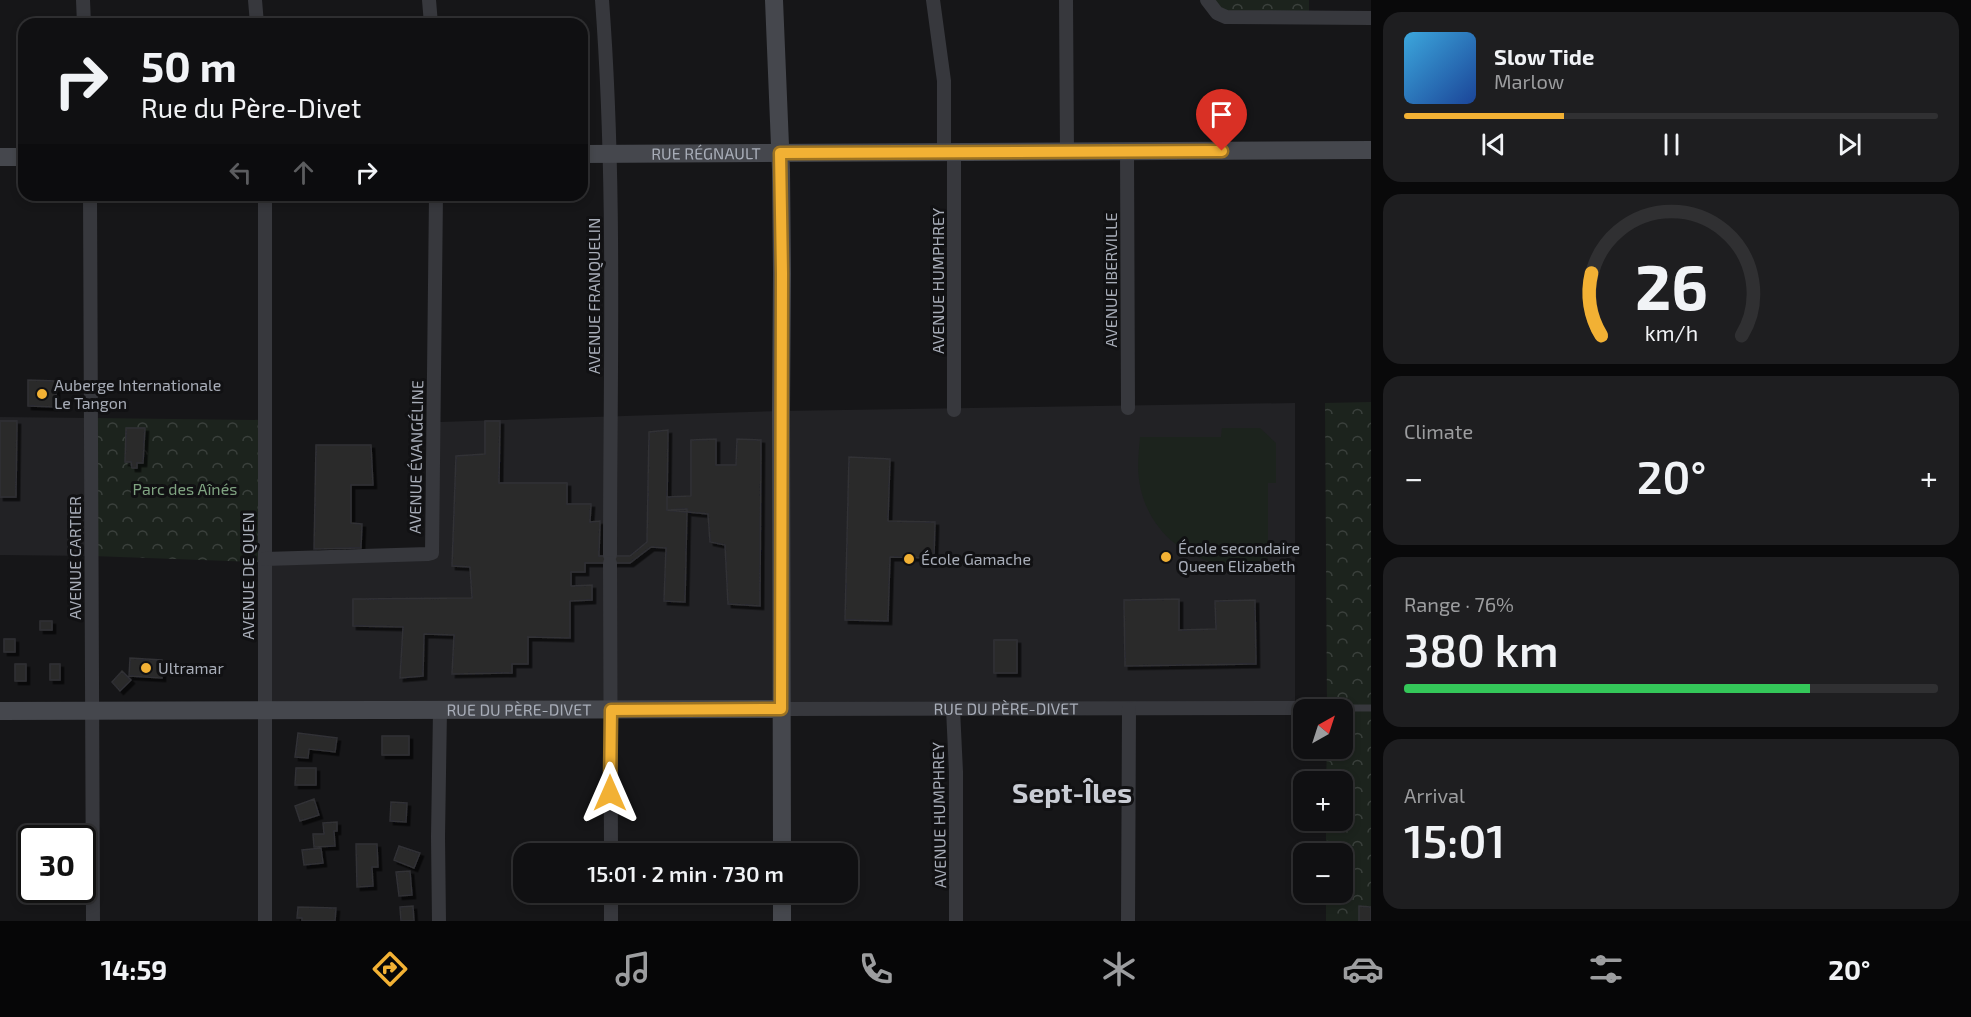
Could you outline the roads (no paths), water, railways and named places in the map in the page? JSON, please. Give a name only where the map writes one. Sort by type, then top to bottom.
[{"type":"street","points":[[83,0],[84,18]]},
{"type":"street","points":[[255,0],[256,18]]},
{"type":"street","points":[[429,0],[430,18]]},
{"type":"street","name":"AVENUE FRANQUELIN","points":[[602,0],[608,71],[610,154],[611,843]]},
{"type":"street","points":[[774,0],[782,273],[782,843]]},
{"type":"street","name":"AVENUE HUMPHREY","points":[[933,0],[944,81],[949,152],[954,410]]},
{"type":"street","points":[[1066,0],[1067,152]]},
{"type":"street","points":[[1207,0],[1218,13],[1226,17],[1371,18]]},
{"type":"street","name":"RUE RÉGNAULT","points":[[588,154],[1371,150]]},
{"type":"street","name":"AVENUE IBERVILLE","points":[[1127,151],[1128,408]]},
{"type":"street","points":[[0,157],[18,157]]},
{"type":"street","name":"AVENUE CARTIER","points":[[90,201],[93,921]]},
{"type":"street","name":"AVENUE DE QUEN","points":[[265,201],[265,921]]},
{"type":"street","name":"AVENUE ÉVANGÉLINE","points":[[265,559],[432,553],[436,201]]},
{"type":"street","name":"RUE DU PÈRE-DIVET","points":[[0,711],[1293,708]]},
{"type":"street","name":"AVENUE HUMPHREY","points":[[953,709],[956,772],[956,921]]},
{"type":"street","points":[[1128,921],[1129,709]]},
{"type":"street","points":[[439,921],[440,710]]},
{"type":"street","points":[[611,903],[611,921]]},
{"type":"street","points":[[782,903],[782,921]]},
{"type":"lane","points":[[1353,708],[1371,708]]},
{"type":"place","name":"Auberge Internationale Le Tangon","points":[[42,394]]},
{"type":"place","name":"École secondaire Queen Elizabeth","points":[[1166,557]]},
{"type":"place","name":"École Gamache","points":[[909,559]]},
{"type":"place","name":"Ultramar","points":[[146,668]]},
{"type":"district","name":"Sept-Îles","points":[[1072,793]]},
{"type":"park label","name":"Parc des Aînés","points":[[185,489]]}]
